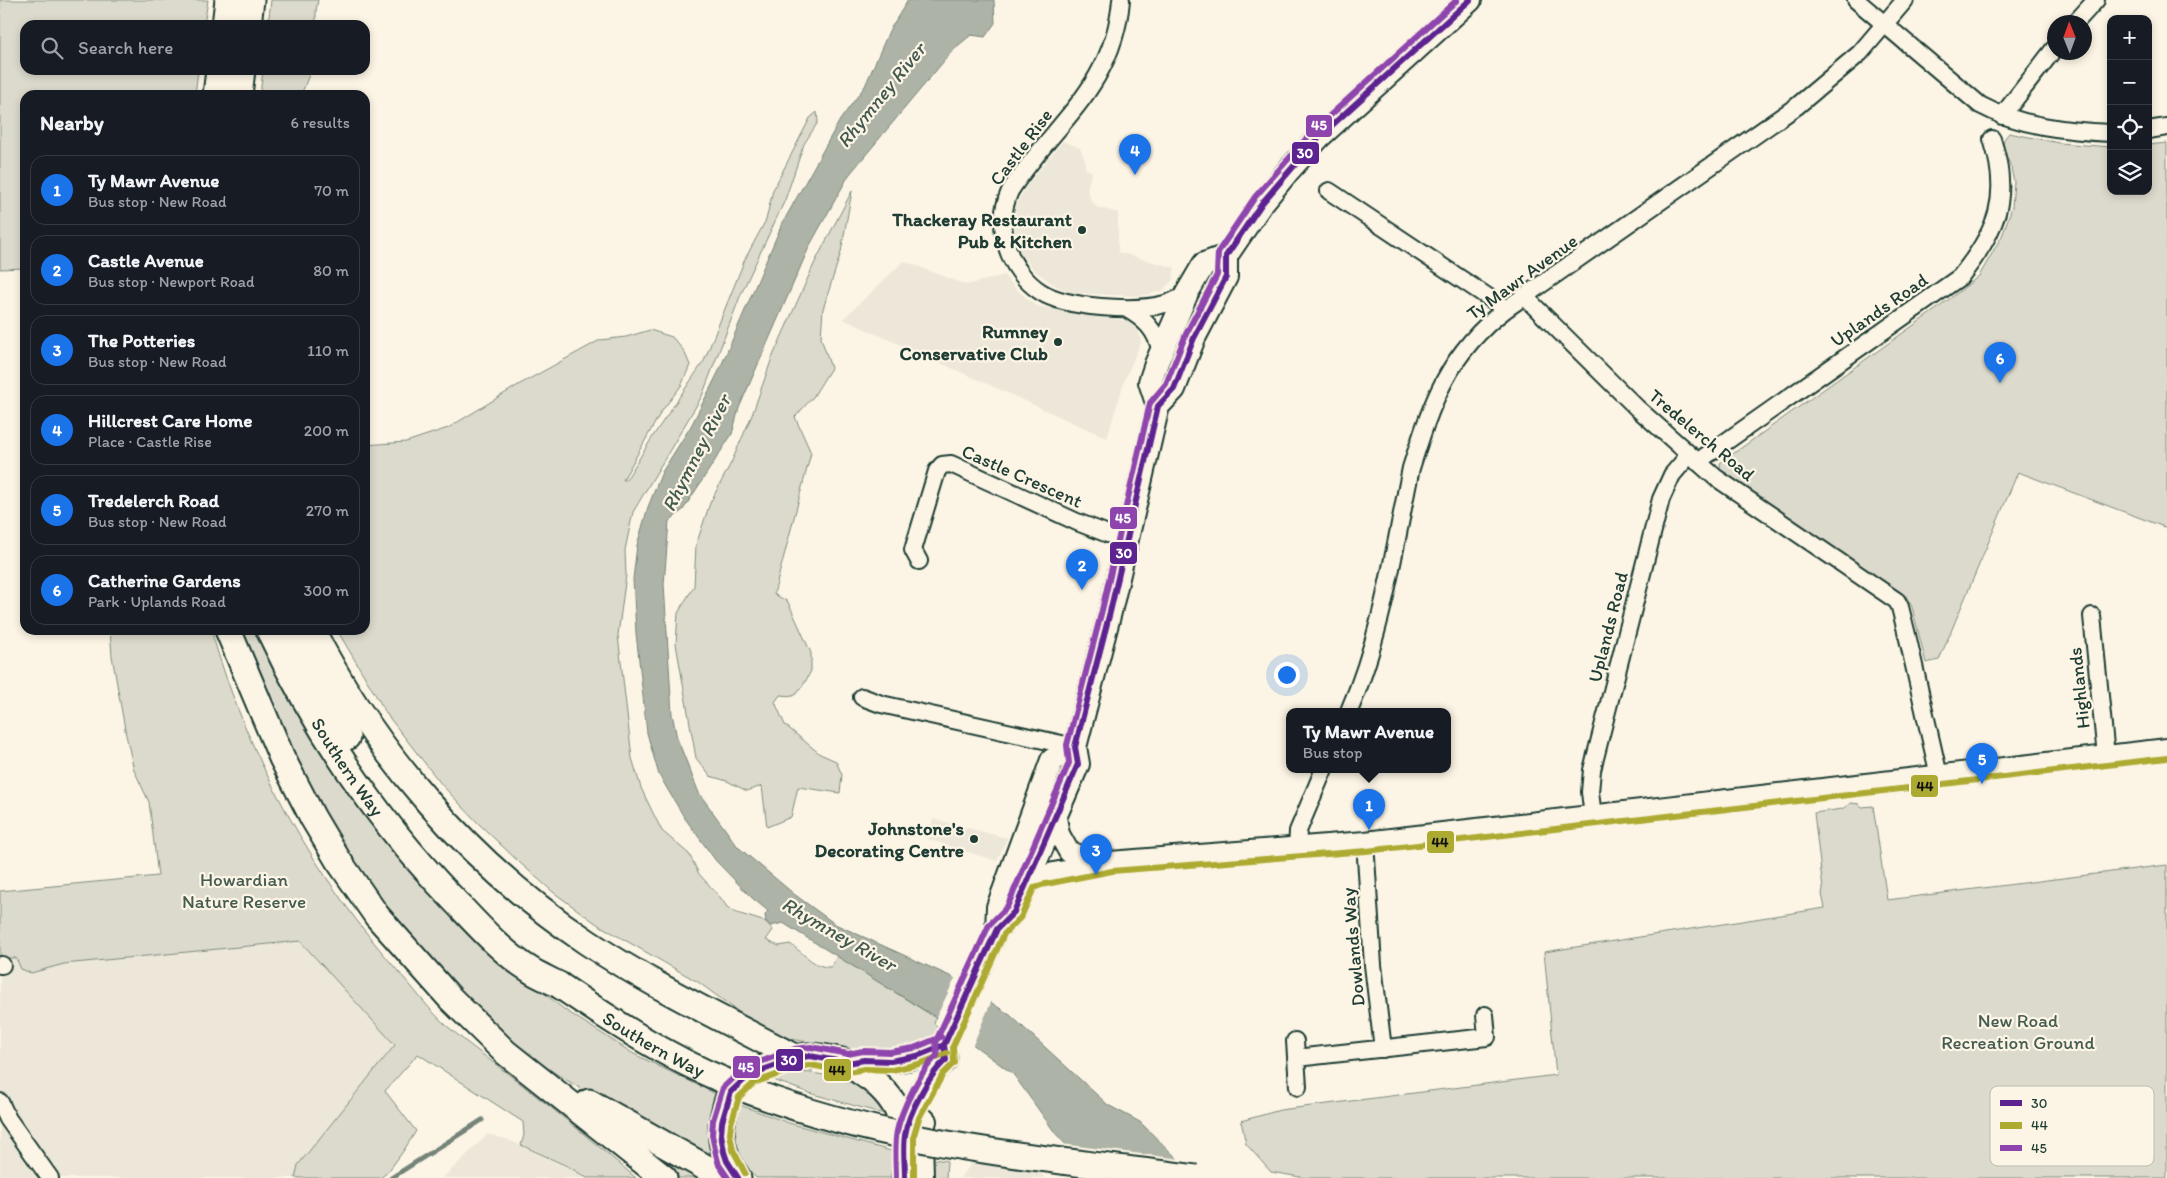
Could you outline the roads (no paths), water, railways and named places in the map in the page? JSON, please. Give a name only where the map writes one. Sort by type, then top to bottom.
[{"type":"main road","points":[[226,20],[228,0]]},
{"type":"main road","points":[[249,20],[251,0]]},
{"type":"main road","points":[[1158,406],[1150,382],[1186,295],[1204,264],[1226,256],[1271,192],[1319,137],[1470,0]]},
{"type":"main road","points":[[217,90],[218,75]]},
{"type":"main road","points":[[240,90],[241,75]]},
{"type":"main road","points":[[997,929],[1014,912],[1078,764],[1075,746],[1158,406],[1174,389],[1194,338],[1226,277],[1226,256]]},
{"type":"main road","points":[[230,635],[282,758],[313,818],[338,860],[377,916],[450,998],[505,1052],[664,1178]]},
{"type":"main road","name":"Southern Way","points":[[272,635],[305,700],[337,752],[396,834],[433,878],[481,928],[521,963],[559,985],[639,1037],[691,1066],[748,1091],[810,1112],[890,1133],[1030,1156],[1196,1178]]},
{"type":"main road","name":"Southern Way","points":[[294,635],[324,698],[352,747],[401,816],[446,872],[476,904],[538,961],[559,985]]},
{"type":"main road","points":[[315,635],[344,687],[382,745],[442,818],[505,878],[548,915],[640,975],[675,996],[796,1058]]},
{"type":"main road","points":[[905,1134],[914,1109],[945,1052],[997,929],[998,907],[1025,838],[1052,760],[1075,746]]},
{"type":"main road","points":[[505,1052],[724,1178]]},
{"type":"main road","points":[[738,1178],[727,1161],[721,1134],[731,1092],[749,1075],[796,1058],[810,1056],[848,1063],[864,1060],[891,1062],[945,1052]]},
{"type":"main road","points":[[922,1178],[921,1136],[926,1118],[947,1073],[945,1052]]},
{"type":"main road","points":[[848,1063],[878,1085],[892,1099],[900,1116],[905,1134],[905,1178]]},
{"type":"street","name":"Castle Rise","points":[[1122,0],[1116,34],[1100,70],[1077,108],[1016,182],[1004,204],[1005,242],[1013,263],[1032,285],[1040,292],[1075,304],[1125,308],[1164,304],[1186,295]]},
{"type":"street","points":[[1856,0],[1980,105],[2002,116],[2065,129],[2107,133]]},
{"type":"street","name":"Ty Mawr Avenue","points":[[1350,708],[1373,644],[1411,468],[1428,416],[1454,362],[1479,331],[1506,309],[1797,106],[1851,62],[1905,0]]},
{"type":"street","points":[[2082,15],[2096,0]]},
{"type":"street","points":[[2002,116],[2047,58]]},
{"type":"street","points":[[2152,129],[2167,127]]},
{"type":"street","name":"Uplands Road","points":[[1593,816],[1590,792],[1592,770],[1661,499],[1672,475],[1960,277],[1983,247],[2000,203],[2002,186],[2000,170],[1992,139]]},
{"type":"street","points":[[1328,191],[1506,309]]},
{"type":"street","name":"Tredelerch Road","points":[[1524,296],[1631,402],[1693,459],[1715,477],[1896,601],[1900,607],[1906,630],[1939,776]]},
{"type":"street","name":"Castle Rise","points":[[1125,308],[1149,324],[1155,334],[1161,352]]},
{"type":"street","name":"Castle Crescent","points":[[919,561],[913,550],[937,471],[942,465],[951,464],[1077,522],[1126,541]]},
{"type":"street","name":"Highlands","points":[[2092,616],[2106,756]]},
{"type":"street","points":[[862,698],[881,704],[1075,746]]},
{"type":"street","points":[[1028,881],[1049,872],[1098,866],[1110,862],[1297,849],[1364,842],[2167,749]]},
{"type":"street","points":[[1297,849],[1298,831],[1322,773]]},
{"type":"street","points":[[1056,818],[1058,834],[1069,852],[1110,862]]},
{"type":"street","name":"Dowlands Way","points":[[1364,842],[1373,965],[1383,1049]]},
{"type":"street","points":[[1296,1058],[1487,1037],[1485,1015]]},
{"type":"street","points":[[1295,1041],[1298,1087]]},
{"type":"street","points":[[0,1102],[8,1119],[50,1178]]},
{"type":"water","name":"Rhymney River","points":[[908,0],[994,0],[995,23],[985,37],[971,35],[954,49],[849,175],[810,245],[739,408],[732,434],[683,510],[669,521],[664,584],[672,714],[677,738],[699,793],[738,847],[794,894],[835,924],[952,977],[1010,1015],[1108,1105],[1140,1122],[1197,1178],[1097,1178],[1056,1134],[1013,1074],[937,1018],[783,923],[771,926],[766,922],[765,915],[768,911],[751,897],[716,861],[684,817],[659,775],[647,733],[636,633],[633,579],[637,545],[648,507],[662,472],[691,426],[718,373],[782,224],[840,120],[865,86],[889,31]]},
{"type":"waterway","points":[[391,1178],[482,1120]]},
{"type":"place","name":"Hillcrest Care Home","points":[[1135,175]]},
{"type":"place","name":"Thackeray Restaurant Pub & Kitchen","points":[[1082,230]]},
{"type":"place","name":"Rumney Conservative Club","points":[[1058,342]]},
{"type":"place","name":"Catherine Gardens","points":[[2000,383]]},
{"type":"place","name":"Castle Avenue","points":[[1082,590]]},
{"type":"place","name":"Tredelerch Road","points":[[1982,784]]},
{"type":"place","name":"Ty Mawr Avenue","points":[[1369,830]]},
{"type":"place","name":"Johnstone's Decorating Centre","points":[[974,839]]},
{"type":"place","name":"The Potteries","points":[[1096,875]]},
{"type":"park label","name":"Howardian Nature Reserve","points":[[244,890]]},
{"type":"park label","name":"New Road Recreation Ground","points":[[2018,1031]]}]
